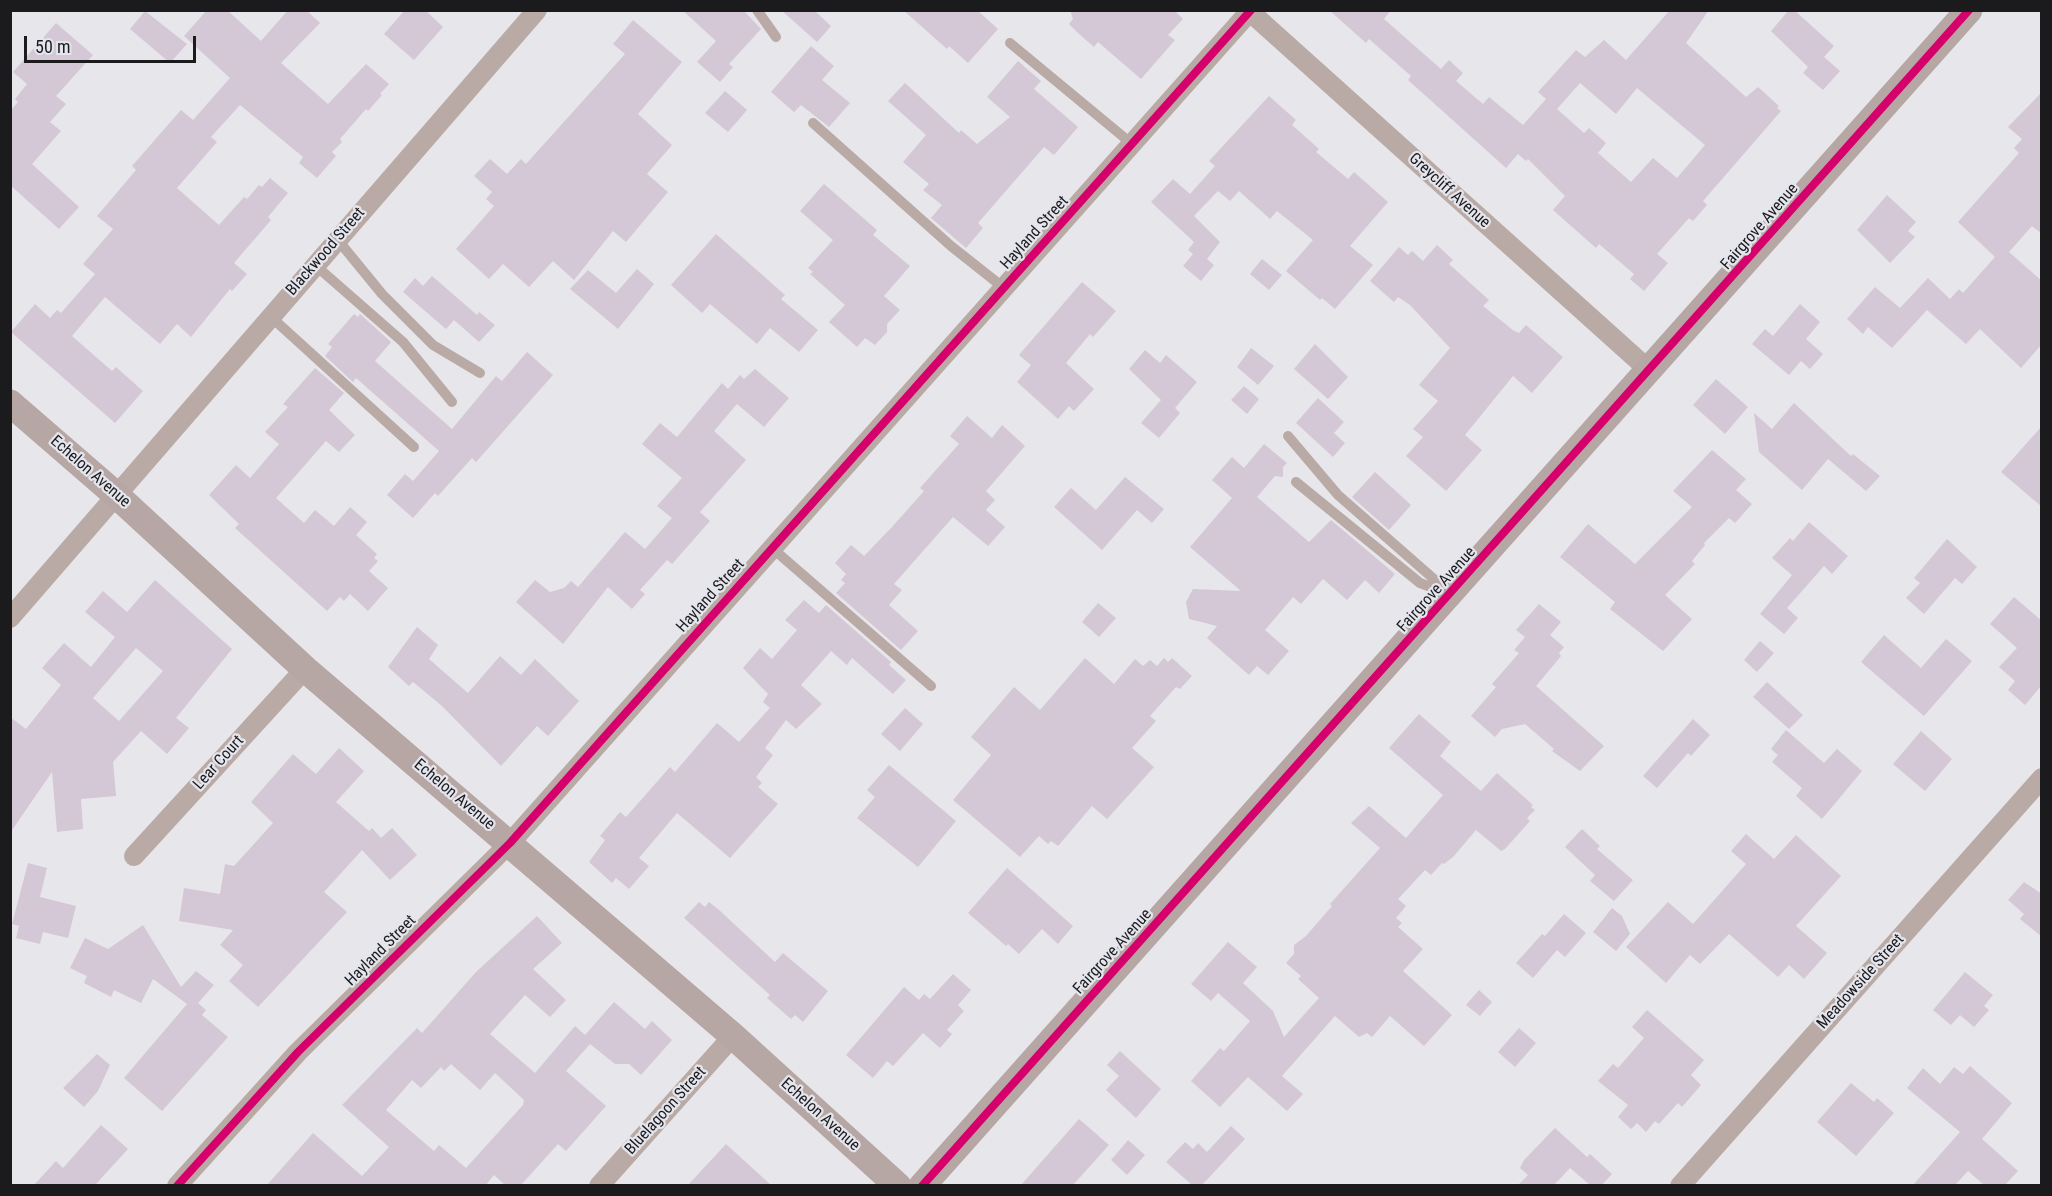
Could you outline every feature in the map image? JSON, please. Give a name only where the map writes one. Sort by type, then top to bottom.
[{"type":"street","name":"Blackwood Street","points":[[10,618],[537,10]]},
{"type":"street","name":"Fairgrove Avenue","points":[[922,1185],[1650,371],[1969,10]]},
{"type":"street","name":"Greycliff Avenue","points":[[1250,11],[1650,371]]},
{"type":"street","name":"Hayland Street","points":[[177,1185],[298,1052],[510,843],[1250,11]]},
{"type":"street","name":"Echelon Avenue","points":[[10,403],[116,494],[305,669],[733,1036],[898,1185]]},
{"type":"street","name":"Lear Court","points":[[134,856],[305,669]]},
{"type":"street","name":"Meadowside Street","points":[[1680,1185],[2042,778]]},
{"type":"street","name":"Bluelagoon Street","points":[[599,1185],[733,1036]]},
{"type":"lane","points":[[757,10],[776,37]]},
{"type":"lane","points":[[1010,43],[1132,144]]},
{"type":"lane","points":[[813,123],[966,259],[1004,288]]},
{"type":"lane","points":[[337,239],[382,294],[433,345],[480,373]]},
{"type":"lane","points":[[315,265],[403,342],[452,402]]},
{"type":"lane","points":[[270,316],[414,447]]},
{"type":"lane","points":[[1287,436],[1338,495],[1451,594]]},
{"type":"lane","points":[[1296,482],[1420,584],[1451,594]]},
{"type":"lane","points":[[772,549],[931,686]]},
{"type":"building","points":[[207,10],[227,10],[261,41],[288,10],[306,10],[320,23],[281,63],[328,104],[366,64],[389,84],[368,111],[366,109],[340,139],[342,142],[332,152],[336,156],[317,178],[299,163],[303,157],[240,105],[211,137],[217,142],[177,188],[219,225],[244,197],[247,199],[259,185],[262,187],[270,178],[288,193],[268,217],[271,220],[234,263],[247,274],[232,291],[230,289],[191,337],[177,324],[160,344],[105,297],[72,336],[112,371],[116,367],[143,391],[115,423],[11,332],[35,304],[50,318],[57,310],[61,313],[95,274],[83,264],[113,229],[97,216],[136,170],[132,166],[181,110],[193,120],[230,78],[184,36]]},
{"type":"building","points":[[405,10],[425,10],[443,27],[414,60],[384,34]]},
{"type":"building","points":[[682,10],[743,10],[761,29],[729,64],[733,67],[720,82],[697,62],[716,41]]},
{"type":"building","points":[[781,10],[814,10],[831,26],[817,42]]},
{"type":"building","points":[[903,10],[977,10],[998,29],[968,63],[949,46],[947,49]]},
{"type":"building","points":[[1070,10],[1174,10],[1183,19],[1168,35],[1175,40],[1141,79],[1098,42],[1094,47],[1078,33],[1069,24],[1073,19]]},
{"type":"building","points":[[1329,10],[1391,10],[1384,19],[1441,69],[1449,60],[1463,73],[1456,81],[1483,104],[1489,97],[1523,125],[1546,99],[1538,92],[1576,50],[1585,57],[1604,40],[1626,60],[1670,10],[1709,10],[1686,43],[1746,97],[1758,87],[1779,106],[1777,108],[1781,111],[1703,201],[1707,205],[1693,221],[1689,218],[1657,254],[1668,263],[1644,291],[1630,279],[1634,274],[1599,244],[1596,248],[1553,210],[1565,196],[1528,159],[1526,161],[1518,154],[1506,168],[1408,80],[1411,76],[1369,39],[1366,43]],"holes":[[[1580,83],[1616,114],[1637,88],[1705,145],[1677,178],[1653,158],[1631,182],[1598,153],[1606,143],[1589,128],[1584,133],[1557,109]]]},
{"type":"building","points":[[1789,10],[1794,10],[1834,46],[1824,57],[1840,71],[1823,90],[1803,73],[1808,67],[1771,31]]},
{"type":"building","points":[[145,11],[187,44],[170,63],[130,29]]},
{"type":"building","points":[[633,20],[682,62],[638,114],[672,145],[647,174],[668,192],[626,242],[613,231],[574,280],[553,261],[529,287],[503,264],[489,279],[456,249],[494,206],[486,199],[492,192],[474,176],[490,159],[507,174],[521,159],[526,164],[625,54],[613,44]]},
{"type":"building","points":[[56,23],[93,55],[56,96],[66,104],[50,122],[61,131],[32,164],[79,207],[59,229],[10,185],[10,111],[18,102],[15,99],[27,84],[13,72]]},
{"type":"building","points":[[811,46],[834,66],[822,80],[850,103],[829,127],[801,105],[794,112],[771,92]]},
{"type":"building","points":[[1018,61],[1041,81],[1034,89],[1078,127],[1054,155],[1044,147],[978,223],[983,228],[966,248],[931,218],[942,205],[923,190],[929,184],[903,162],[926,135],[888,101],[905,83],[959,133],[961,130],[977,144],[1010,117],[987,97]]},
{"type":"building","points":[[725,91],[747,110],[728,132],[705,113]]},
{"type":"building","points":[[2042,92],[2042,234],[2032,226],[2009,252],[2042,281],[2042,344],[2021,368],[1980,329],[1966,344],[1927,310],[1892,348],[1868,327],[1863,334],[1847,319],[1875,287],[1900,308],[1928,278],[1950,299],[1959,289],[1963,293],[1995,257],[1958,222],[2019,153],[2014,148],[2022,139],[2008,127]]},
{"type":"building","points":[[1269,96],[1296,120],[1292,125],[1319,149],[1316,152],[1348,179],[1354,172],[1388,202],[1350,246],[1373,265],[1335,309],[1322,298],[1320,300],[1286,271],[1313,240],[1277,211],[1270,219],[1239,191],[1230,201],[1218,191],[1194,216],[1220,242],[1207,259],[1214,265],[1201,281],[1183,266],[1193,254],[1188,250],[1194,242],[1151,202],[1173,179],[1190,194],[1215,166],[1209,161]]},
{"type":"building","points":[[824,184],[877,230],[873,235],[910,266],[884,296],[900,310],[887,324],[887,332],[875,345],[865,338],[857,347],[829,322],[845,305],[810,274],[813,272],[808,268],[833,240],[800,211]]},
{"type":"building","points":[[1887,195],[1916,222],[1908,231],[1915,237],[1890,263],[1857,230]]},
{"type":"building","points":[[716,234],[785,295],[781,299],[818,330],[799,352],[770,328],[757,344],[710,304],[702,313],[671,285]]},
{"type":"building","points":[[1437,245],[1453,260],[1449,264],[1489,300],[1483,306],[1514,331],[1519,333],[1526,325],[1563,357],[1532,393],[1513,376],[1465,435],[1482,450],[1446,491],[1406,456],[1423,437],[1413,429],[1438,401],[1419,385],[1450,348],[1410,305],[1398,297],[1394,302],[1370,281],[1399,247],[1408,255],[1412,251],[1423,261]]},
{"type":"building","points":[[1262,259],[1282,275],[1269,290],[1250,274]]},
{"type":"building","points":[[637,269],[654,284],[618,329],[570,289],[588,270],[616,293]]},
{"type":"building","points":[[432,276],[477,315],[479,312],[495,325],[479,342],[454,320],[446,329],[403,292],[415,278],[423,286]]},
{"type":"building","points":[[1082,282],[1116,311],[1093,337],[1090,334],[1066,363],[1094,389],[1074,411],[1069,406],[1058,419],[1017,382],[1031,365],[1019,355]]},
{"type":"building","points":[[1800,304],[1820,322],[1806,339],[1823,354],[1810,369],[1801,361],[1789,375],[1752,344],[1765,329],[1773,336]]},
{"type":"building","points":[[354,314],[358,317],[360,314],[391,342],[375,361],[452,429],[496,376],[502,381],[527,352],[553,375],[476,462],[472,458],[438,496],[435,493],[413,518],[387,495],[405,474],[413,481],[439,451],[356,378],[353,382],[325,356],[332,347],[328,344]]},
{"type":"building","points":[[1315,344],[1348,377],[1328,399],[1294,369]]},
{"type":"building","points":[[1251,348],[1274,366],[1258,385],[1237,367]]},
{"type":"building","points":[[1145,350],[1160,363],[1166,355],[1197,382],[1175,408],[1180,413],[1159,438],[1141,423],[1161,400],[1129,369]]},
{"type":"building","points":[[315,368],[344,393],[329,410],[355,435],[339,452],[326,441],[276,498],[304,523],[315,510],[334,526],[350,507],[367,522],[356,535],[377,554],[374,558],[378,561],[369,571],[388,588],[368,611],[350,594],[344,601],[340,597],[327,611],[235,528],[239,524],[209,495],[236,465],[250,478],[279,444],[265,432],[288,407],[283,404]]},
{"type":"building","points":[[755,369],[789,398],[764,427],[737,404],[714,431],[746,460],[700,512],[710,521],[672,564],[667,560],[640,590],[645,594],[632,609],[608,587],[563,644],[516,602],[535,580],[550,592],[564,588],[571,581],[578,587],[625,532],[645,549],[672,518],[657,506],[682,478],[642,444],[660,423],[677,437],[722,383],[728,389],[740,375],[744,379]]},
{"type":"building","points":[[1716,379],[1748,407],[1725,434],[1693,405]]},
{"type":"building","points":[[1244,386],[1259,399],[1247,414],[1231,400]]},
{"type":"building","points":[[1318,398],[1344,422],[1334,433],[1345,443],[1333,457],[1296,423]]},
{"type":"building","points":[[1794,403],[1851,456],[1853,454],[1880,476],[1866,491],[1828,459],[1802,490],[1759,452],[1754,413],[1772,429]]},
{"type":"building","points":[[967,416],[992,438],[1002,425],[1025,446],[986,491],[995,500],[986,510],[1005,527],[988,546],[953,517],[894,584],[902,590],[889,605],[918,631],[901,650],[836,593],[845,583],[841,580],[846,574],[835,563],[851,545],[864,556],[892,527],[924,491],[920,488],[959,444],[950,436]]},
{"type":"building","points":[[2042,426],[2042,507],[2001,472]]},
{"type":"building","points":[[1264,444],[1287,463],[1283,467],[1283,477],[1275,476],[1257,497],[1309,542],[1331,520],[1395,574],[1379,593],[1365,580],[1347,600],[1323,579],[1301,604],[1293,597],[1265,630],[1289,651],[1268,675],[1257,666],[1249,675],[1207,638],[1217,626],[1189,619],[1186,602],[1193,589],[1241,591],[1190,547],[1232,498],[1212,480],[1232,457],[1244,468]]},
{"type":"building","points":[[1712,450],[1746,479],[1736,490],[1752,504],[1735,523],[1729,518],[1704,543],[1705,545],[1692,561],[1695,564],[1665,595],[1692,619],[1663,651],[1610,609],[1615,602],[1560,557],[1588,524],[1635,564],[1692,507],[1673,491]]},
{"type":"building","points":[[1375,472],[1411,505],[1389,530],[1352,497]]},
{"type":"building","points":[[1125,477],[1164,509],[1152,523],[1137,510],[1102,550],[1054,507],[1071,488],[1096,510]]},
{"type":"building","points":[[1809,522],[1848,556],[1832,574],[1824,566],[1787,608],[1798,618],[1784,634],[1760,614],[1792,575],[1772,558],[1790,538],[1793,541]]},
{"type":"building","points":[[1947,539],[1977,567],[1962,584],[1955,578],[1924,614],[1906,598],[1920,583],[1914,578]]},
{"type":"building","points":[[155,580],[232,649],[176,718],[189,728],[167,754],[141,731],[113,762],[116,796],[81,799],[83,829],[57,832],[52,772],[10,833],[10,717],[26,729],[61,685],[42,668],[64,643],[91,667],[115,637],[85,612],[103,591],[127,612]],"holes":[[[136,648],[163,671],[119,721],[93,698]]]},
{"type":"building","points":[[2014,597],[2042,621],[2042,685],[2025,705],[2008,690],[2015,681],[1999,667],[2017,648],[1990,624]]},
{"type":"building","points":[[804,600],[819,613],[826,605],[891,662],[889,665],[906,680],[893,694],[852,658],[847,665],[831,651],[801,685],[822,704],[796,729],[786,720],[765,748],[773,755],[756,777],[762,783],[758,787],[778,804],[730,858],[677,813],[639,858],[649,866],[629,889],[616,878],[612,883],[589,862],[605,840],[600,836],[620,812],[626,817],[670,767],[675,772],[717,723],[739,742],[770,708],[763,702],[768,694],[743,668],[760,648],[772,659],[797,630],[785,620]]},
{"type":"building","points":[[1098,603],[1116,618],[1099,637],[1082,622]]},
{"type":"building","points":[[1539,604],[1561,622],[1550,635],[1564,647],[1559,653],[1561,656],[1536,686],[1604,746],[1580,771],[1552,751],[1554,749],[1525,724],[1502,729],[1495,737],[1471,716],[1496,687],[1492,684],[1519,653],[1514,650],[1525,637],[1516,630]]},
{"type":"building","points":[[417,627],[438,645],[429,659],[468,693],[500,656],[521,675],[535,659],[579,701],[548,736],[537,726],[501,766],[442,706],[413,682],[409,686],[388,667]]},
{"type":"building","points":[[1884,635],[1921,668],[1946,639],[1972,661],[1924,716],[1861,662]]},
{"type":"building","points":[[1760,641],[1774,653],[1757,672],[1744,660]]},
{"type":"building","points":[[1085,658],[1114,684],[1135,659],[1143,666],[1150,660],[1157,666],[1164,658],[1168,662],[1172,658],[1192,676],[1180,689],[1176,687],[1150,716],[1156,721],[1132,748],[1154,767],[1107,819],[1092,806],[1058,846],[1051,841],[1048,844],[1039,836],[1020,857],[953,800],[991,755],[971,737],[1014,687],[1040,710]]},
{"type":"building","points":[[1767,682],[1803,715],[1789,729],[1753,697]]},
{"type":"building","points":[[905,708],[923,724],[900,751],[881,734]]},
{"type":"building","points":[[1419,714],[1451,742],[1440,756],[1481,791],[1497,773],[1533,805],[1531,807],[1535,810],[1527,818],[1530,821],[1505,849],[1501,851],[1476,830],[1453,857],[1444,864],[1442,863],[1431,875],[1425,870],[1398,899],[1406,906],[1396,918],[1402,923],[1398,927],[1423,949],[1403,971],[1452,1015],[1424,1046],[1390,1016],[1372,1037],[1367,1033],[1359,1037],[1335,1016],[1282,1076],[1303,1094],[1287,1111],[1248,1077],[1220,1107],[1191,1081],[1220,1048],[1224,1051],[1250,1021],[1218,993],[1211,1001],[1191,984],[1228,942],[1257,967],[1243,983],[1273,1011],[1284,1037],[1319,998],[1298,979],[1301,976],[1286,963],[1294,954],[1294,945],[1306,936],[1332,906],[1330,904],[1380,848],[1351,823],[1369,806],[1406,838],[1443,795],[1389,748]]},
{"type":"building","points":[[1693,719],[1710,735],[1691,756],[1688,753],[1657,788],[1643,776]]},
{"type":"building","points":[[1786,730],[1824,763],[1837,749],[1862,771],[1822,819],[1796,796],[1802,788],[1772,762],[1778,755],[1771,749]]},
{"type":"building","points":[[1921,731],[1952,759],[1925,791],[1893,764]]},
{"type":"building","points":[[339,748],[364,771],[336,802],[369,831],[372,828],[381,838],[392,828],[417,855],[390,880],[362,850],[324,892],[347,912],[258,1007],[229,981],[243,965],[220,945],[233,930],[179,921],[184,888],[220,894],[225,864],[234,866],[273,823],[251,802],[293,754],[316,774]]},
{"type":"building","points":[[889,765],[956,821],[918,867],[857,818],[875,797],[867,790]]},
{"type":"building","points":[[1582,829],[1600,846],[1597,849],[1633,880],[1614,901],[1590,881],[1595,875],[1565,847]]},
{"type":"building","points":[[1746,834],[1774,859],[1796,835],[1841,876],[1796,926],[1827,953],[1804,979],[1789,965],[1778,977],[1729,934],[1700,964],[1690,955],[1666,983],[1626,947],[1668,902],[1693,924],[1746,864],[1731,851]]},
{"type":"building","points":[[28,863],[47,868],[40,897],[76,906],[68,938],[43,932],[40,944],[16,938],[19,926],[12,924]]},
{"type":"building","points":[[1007,868],[1073,926],[1058,944],[1042,929],[1019,954],[1008,944],[1006,946],[968,913]]},
{"type":"building","points":[[2024,882],[2042,894],[2042,937],[2020,919],[2024,914],[2008,900]]},
{"type":"building","points":[[699,902],[705,907],[709,902],[718,909],[775,962],[783,953],[828,991],[803,1022],[795,1015],[791,1019],[767,998],[770,995],[684,918]]},
{"type":"building","points":[[1612,908],[1622,916],[1630,934],[1616,951],[1593,932]]},
{"type":"building","points":[[1564,914],[1586,933],[1565,957],[1557,950],[1533,978],[1516,963],[1542,934],[1545,936]]},
{"type":"building","points":[[537,916],[562,943],[533,969],[566,1000],[550,1017],[525,995],[490,1034],[535,1073],[575,1026],[585,1035],[614,1002],[645,1029],[652,1021],[672,1040],[641,1075],[629,1064],[615,1064],[590,1044],[566,1071],[606,1106],[566,1151],[558,1144],[521,1185],[505,1185],[494,1175],[486,1185],[267,1185],[313,1133],[362,1176],[389,1147],[342,1105],[417,1028],[422,1033],[476,972]],"holes":[[[451,1064],[480,1090],[495,1073],[524,1100],[523,1105],[466,1168],[439,1145],[434,1151],[386,1110],[412,1080],[421,1088],[441,1067],[444,1071]]]},
{"type":"building","points":[[143,925],[181,987],[196,971],[214,985],[198,1003],[206,1010],[202,1015],[228,1037],[162,1111],[124,1078],[187,1004],[153,979],[141,1003],[114,990],[111,997],[84,983],[87,976],[70,968],[85,938],[108,949]]},
{"type":"building","points":[[1965,972],[1993,995],[1984,1006],[1989,1010],[1974,1027],[1960,1015],[1951,1025],[1933,1010]]},
{"type":"building","points":[[953,974],[971,990],[958,1005],[964,1011],[947,1030],[952,1034],[940,1048],[923,1033],[893,1066],[887,1061],[873,1078],[846,1055],[904,987],[919,1000],[924,994],[930,999]]},
{"type":"building","points":[[1479,990],[1492,1002],[1480,1016],[1466,1005]]},
{"type":"building","points":[[1647,1010],[1704,1060],[1691,1075],[1701,1085],[1682,1107],[1678,1103],[1659,1124],[1655,1121],[1646,1132],[1637,1123],[1631,1129],[1618,1117],[1628,1105],[1598,1081],[1613,1064],[1618,1068],[1644,1038],[1632,1027]]},
{"type":"building","points":[[1519,1028],[1536,1043],[1515,1067],[1498,1052]]},
{"type":"building","points":[[1120,1051],[1161,1089],[1136,1118],[1106,1090],[1119,1076],[1107,1065]]},
{"type":"building","points":[[97,1054],[110,1065],[98,1091],[84,1107],[63,1088]]},
{"type":"building","points":[[1970,1066],[2012,1103],[1982,1139],[2018,1171],[2005,1185],[1984,1185],[1968,1171],[1955,1185],[1913,1185],[1960,1132],[1907,1088],[1923,1068],[1940,1084],[1954,1067],[1963,1074]]},
{"type":"building","points":[[1851,1083],[1874,1102],[1877,1098],[1894,1113],[1856,1156],[1817,1122]]},
{"type":"building","points":[[1079,1119],[1109,1145],[1073,1185],[1021,1185]]},
{"type":"building","points":[[101,1125],[128,1149],[95,1185],[34,1185],[56,1161],[63,1168]]},
{"type":"building","points":[[1231,1126],[1245,1139],[1202,1185],[1192,1185],[1166,1162],[1185,1142],[1193,1149],[1198,1143],[1207,1152]]},
{"type":"building","points":[[1555,1128],[1587,1157],[1590,1154],[1612,1174],[1602,1185],[1590,1185],[1570,1168],[1554,1185],[1518,1185],[1528,1175],[1520,1168],[1524,1160]]},
{"type":"building","points":[[1128,1140],[1145,1155],[1127,1175],[1111,1160]]},
{"type":"building","points":[[726,1144],[771,1185],[688,1185]]},
{"type":"cycle path","points":[[177,1186],[298,1052],[510,843],[1251,10]]},
{"type":"cycle path","points":[[922,1186],[1969,10]]}]
